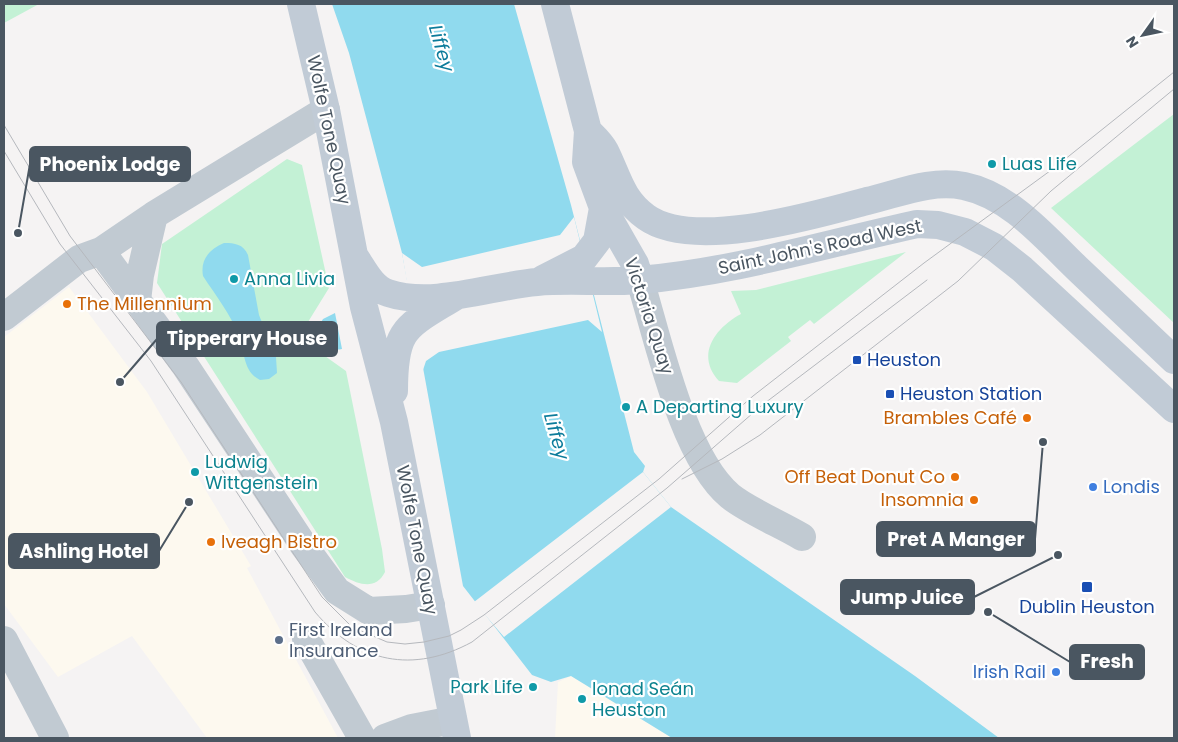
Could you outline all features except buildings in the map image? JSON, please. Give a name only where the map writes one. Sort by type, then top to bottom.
[{"type":"main road","name":"Wolfe Tone Quay","points":[[301,4],[326,110],[364,306],[394,422],[455,729]]},
{"type":"main road","name":"Victoria Quay","points":[[555,4],[588,131],[586,162],[604,208],[635,264],[640,280]]},
{"type":"main road","name":"Victoria Quay","points":[[588,131],[604,149],[621,190],[647,217],[671,228],[708,231]]},
{"type":"main road","name":"Saint John's Road West","points":[[708,231],[759,226],[869,201],[920,186],[962,185],[994,196],[1024,218],[1174,360]]},
{"type":"main road","points":[[587,270],[597,241],[604,208]]},
{"type":"main road","name":"Saint John's Road West","points":[[457,295],[538,282],[587,270],[640,280],[754,263],[917,224],[938,225],[965,232],[994,248],[1022,269],[1174,409]]},
{"type":"main road","name":"Wolfe Tone Quay","points":[[356,257],[370,280],[386,292],[409,298],[457,295]]},
{"type":"main road","name":"Wolfe Tone Quay","points":[[394,422],[394,366],[399,342],[410,325],[457,295]]},
{"type":"street","points":[[4,317],[84,256],[100,251],[154,215],[326,110]]},
{"type":"street","points":[[137,301],[140,275],[154,215]]},
{"type":"street","points":[[100,251],[186,367],[337,592],[369,611],[406,610],[431,605]]},
{"type":"street","name":"Victoria Quay","points":[[640,280],[676,403],[705,467],[729,496],[802,537]]},
{"type":"street","points":[[306,639],[362,738]]},
{"type":"street","points":[[4,640],[55,738]]},
{"type":"street","points":[[384,738],[412,728],[455,729]]},
{"type":"shaded area","points":[[69,287],[147,392],[251,566],[247,568],[338,738],[207,738],[132,636],[58,677],[4,604],[4,337]]},
{"type":"shaded area","name":"Ionad Seán Heuston","points":[[571,676],[672,738],[555,738],[558,682]]},
{"type":"green space","points":[[4,4],[39,4],[4,23]]},
{"type":"green space","points":[[1174,114],[1174,323],[1051,208]]},
{"type":"green space","points":[[287,159],[302,165],[329,288],[308,322],[315,349],[346,371],[382,549],[385,572],[377,582],[372,584],[362,584],[345,577],[157,283],[162,244]]},
{"type":"green space","points":[[906,252],[814,324],[810,320],[788,337],[791,341],[737,383],[719,381],[712,371],[709,362],[711,343],[723,327],[741,314],[731,291],[756,290]]},
{"type":"water","name":"Liffey","points":[[332,4],[514,4],[571,205],[634,452],[645,466],[643,472],[671,507],[915,676],[999,738],[672,738],[571,676],[551,682],[532,675],[463,586],[402,253],[349,53]]},
{"type":"water","points":[[224,243],[232,243],[244,248],[248,255],[259,315],[276,357],[277,373],[269,379],[260,380],[250,372],[245,361],[239,336],[223,305],[203,276],[202,270],[207,255],[214,248]]},
{"type":"water","points":[[335,313],[342,349],[336,350],[325,345],[319,337],[320,325],[323,319]]},
{"type":"pier","points":[[574,217],[602,332],[588,320],[439,352],[426,361],[422,373],[402,253],[422,267],[560,235]]},
{"type":"pier","points":[[643,472],[671,507],[504,637],[474,602]]},
{"type":"tram line","points":[[4,125],[70,236],[181,382],[322,597],[352,627],[387,642],[405,644],[449,636],[484,615],[659,479],[753,396],[924,263],[1054,168],[1174,72]]},
{"type":"tram line","points":[[682,479],[722,459],[760,435],[958,281],[1051,191],[1174,89]]},
{"type":"tram line","points":[[4,151],[60,244],[151,361],[315,612],[349,643],[387,658],[408,660],[429,658],[450,652],[472,642],[667,488],[761,406],[927,280]]},
{"type":"place","name":"Luas Life","points":[[992,164]]},
{"type":"place","name":"Phoenix Lodge","points":[[18,233]]},
{"type":"place","name":"Anna Livia","points":[[234,279]]},
{"type":"place","name":"The Millennium","points":[[67,304]]},
{"type":"place","name":"Heuston","points":[[857,360]]},
{"type":"place","name":"Tipperary House","points":[[120,382]]},
{"type":"place","name":"Heuston Station","points":[[890,394]]},
{"type":"place","name":"A Departing Luxury","points":[[626,407]]},
{"type":"place","name":"Brambles Café","points":[[1027,418]]},
{"type":"place","name":"Pret A Manger","points":[[1043,442]]},
{"type":"place","name":"Ludwig Wittgenstein","points":[[195,472]]},
{"type":"place","name":"Off Beat Donut Co","points":[[955,477]]},
{"type":"place","name":"Londis","points":[[1093,487]]},
{"type":"place","name":"Insomnia","points":[[974,500]]},
{"type":"place","name":"Ashling Hotel","points":[[189,502]]},
{"type":"place","name":"Iveagh Bistro","points":[[211,542]]},
{"type":"place","name":"Jump Juice","points":[[1058,555]]},
{"type":"place","name":"Dublin Heuston","points":[[1087,587]]},
{"type":"place","name":"Fresh","points":[[988,612]]},
{"type":"place","name":"First Ireland Insurance","points":[[279,640]]},
{"type":"place","name":"Irish Rail","points":[[1056,672]]},
{"type":"place","name":"Park Life","points":[[533,687]]},
{"type":"place","name":"Ionad Seán Heuston","points":[[582,699]]}]
